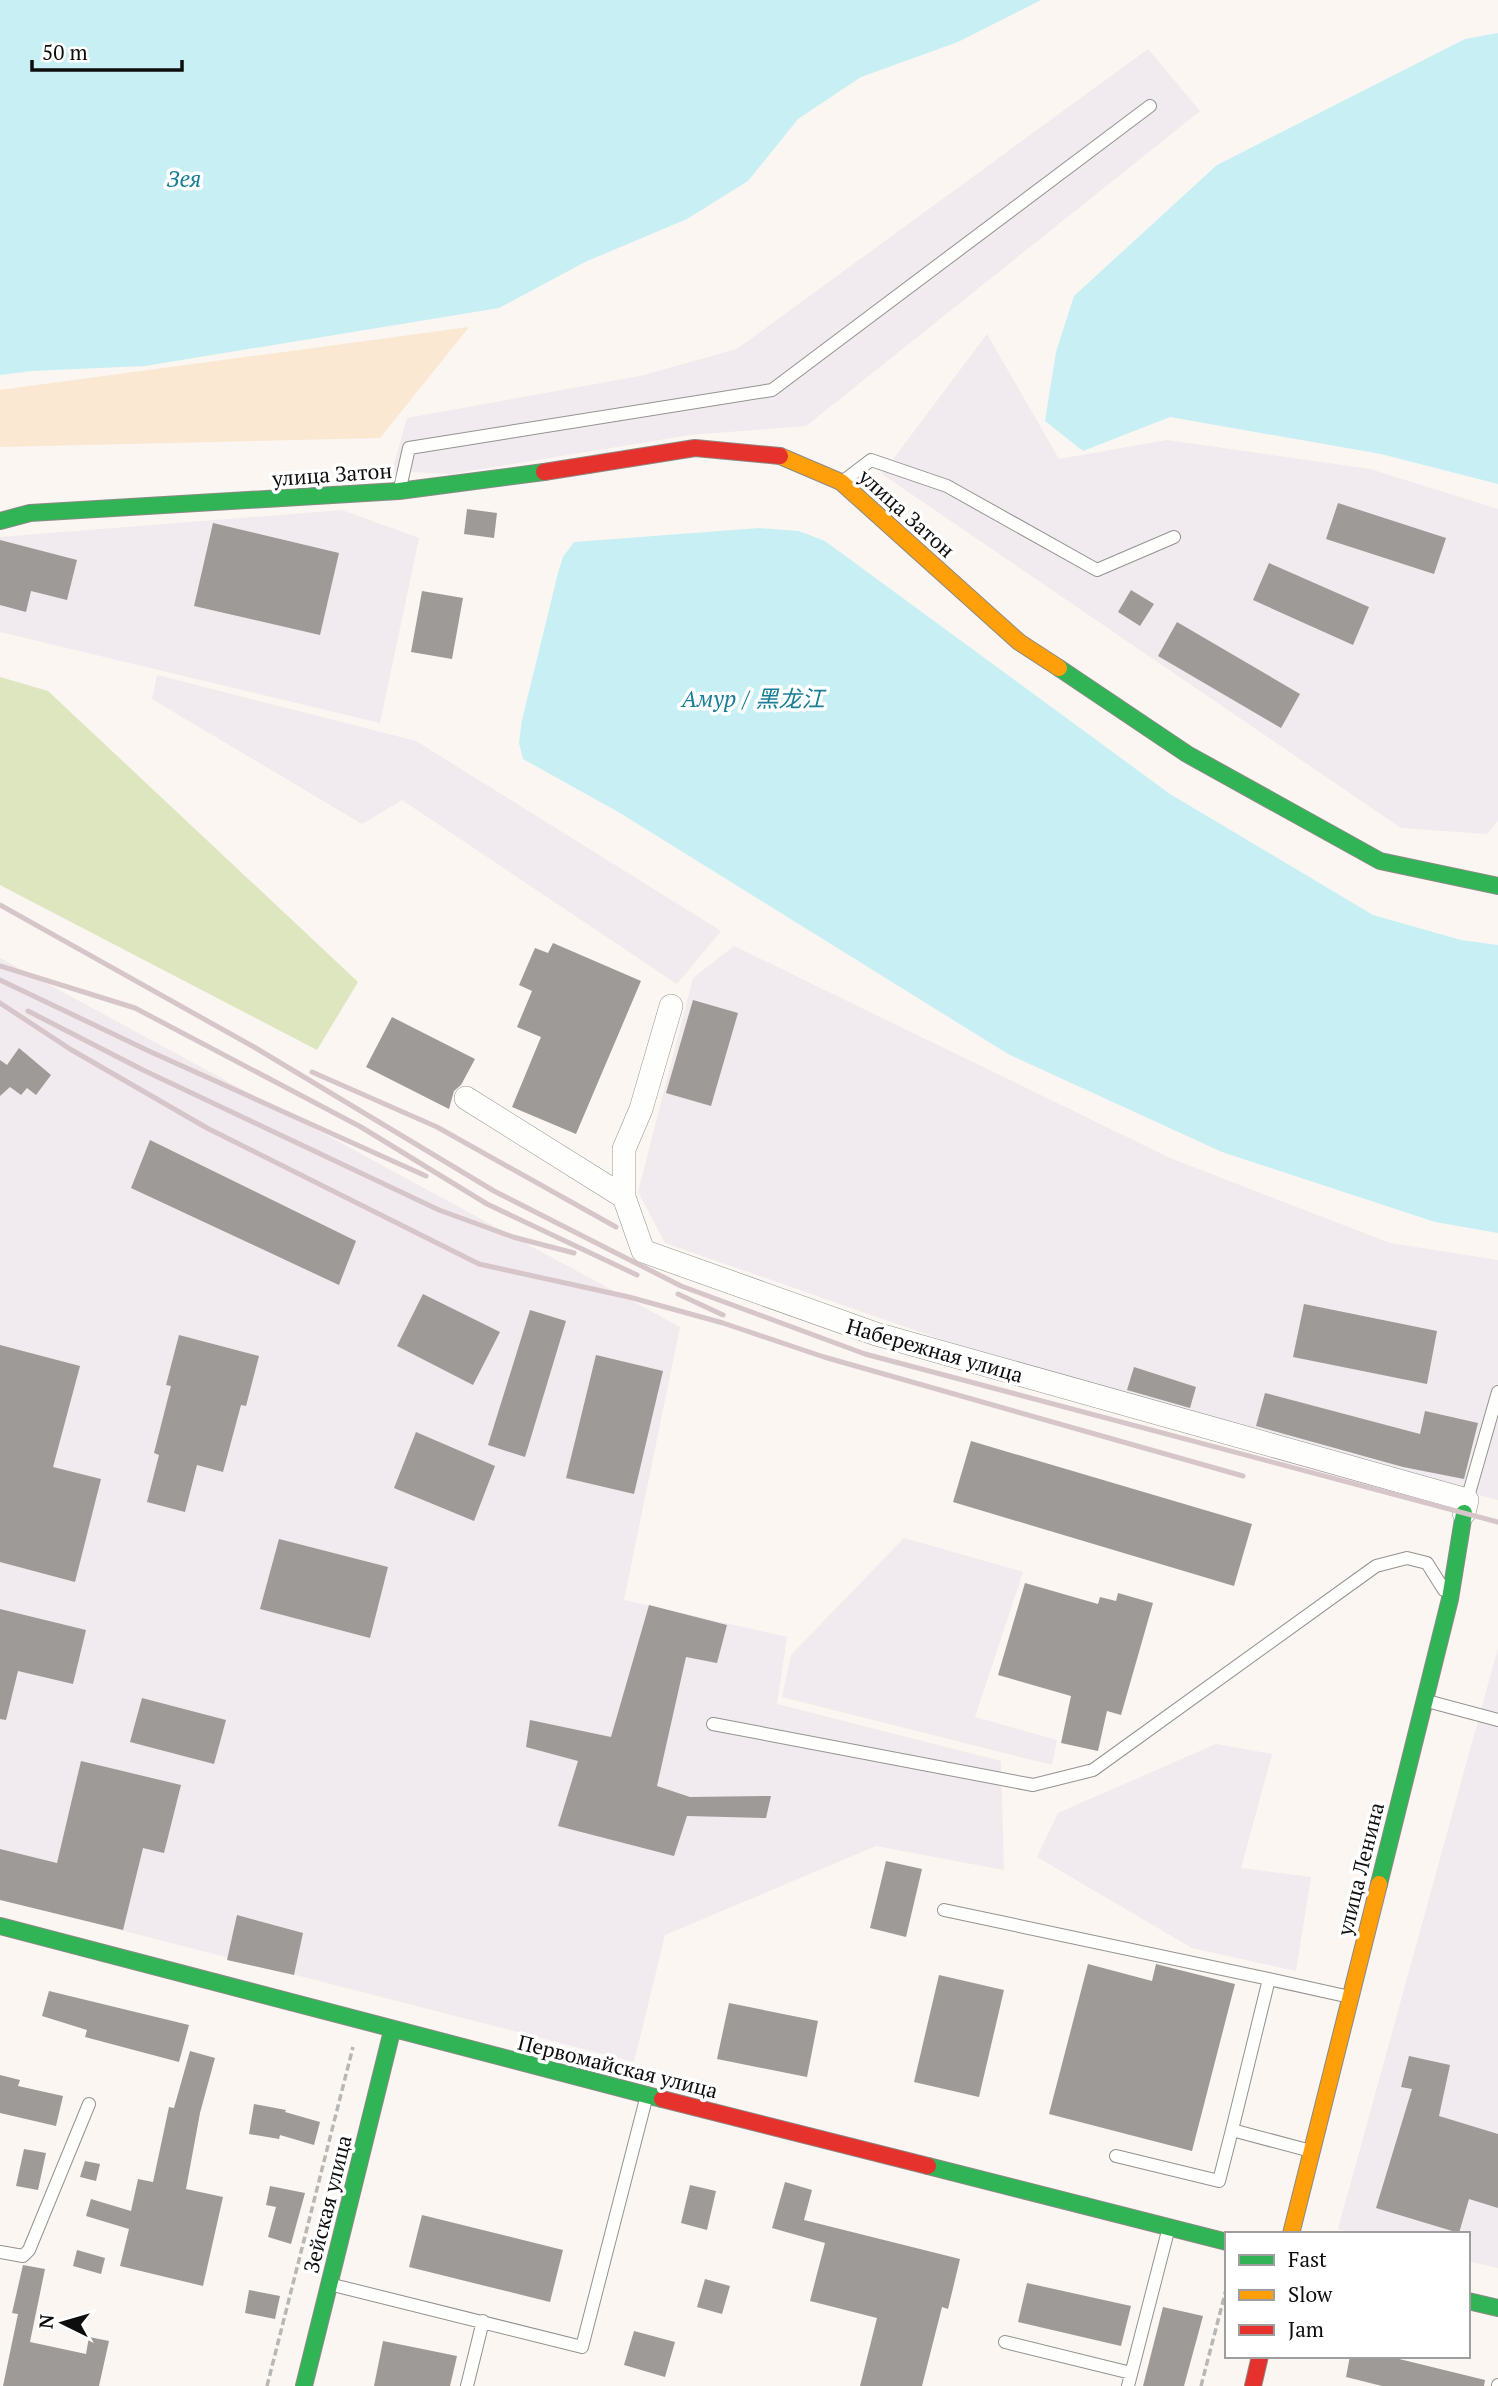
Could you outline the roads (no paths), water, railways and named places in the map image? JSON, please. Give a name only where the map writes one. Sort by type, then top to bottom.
[{"type":"street","name":"улица Затон","points":[[0,521],[30,513],[399,491],[563,470],[695,448],[774,453],[841,482],[1019,642],[1187,754],[1380,861],[1498,886]]},
{"type":"street","name":"Набережная улица","points":[[671,1006],[641,1109],[624,1149],[624,1197],[643,1251],[694,1272],[876,1335],[1465,1506]]},
{"type":"street","points":[[467,1098],[624,1197]]},
{"type":"street","name":"улица Ленина","points":[[1291,2232],[1450,1599],[1465,1506]]},
{"type":"street","name":"Первомайская улица","points":[[0,1926],[391,2031],[1225,2241]]},
{"type":"street","name":"Зейская улица","points":[[304,2386],[391,2031]]},
{"type":"street","points":[[1470,2301],[1498,2308]]},
{"type":"street","points":[[1253,2386],[1260,2358]]},
{"type":"lane","points":[[399,491],[409,448],[772,390],[1150,106]]},
{"type":"lane","points":[[841,482],[871,460],[947,486],[1097,570],[1174,537]]},
{"type":"lane","points":[[1465,1506],[1498,1392]]},
{"type":"lane","points":[[713,1724],[1033,1785],[1093,1770],[1376,1566],[1407,1558],[1427,1563],[1450,1599]]},
{"type":"lane","points":[[1423,1700],[1498,1720]]},
{"type":"lane","points":[[944,1910],[1350,1997]]},
{"type":"lane","points":[[1116,2156],[1219,2181],[1269,1979]]},
{"type":"lane","points":[[329,2284],[582,2347],[647,2095]]},
{"type":"lane","points":[[0,2252],[23,2256],[29,2250],[89,2104]]},
{"type":"lane","points":[[1232,2130],[1311,2151]]},
{"type":"lane","points":[[1005,2342],[1130,2380],[1169,2226]]},
{"type":"lane","points":[[467,2386],[483,2321]]},
{"type":"water","name":"Зея","points":[[0,0],[1041,0],[958,42],[861,77],[798,119],[748,181],[687,219],[585,262],[499,308],[145,366],[0,375]]},
{"type":"water","points":[[1498,33],[1498,484],[1381,454],[1170,417],[1083,451],[1045,421],[1056,352],[1074,296],[1217,165],[1465,39]]},
{"type":"water","name":"Амур / 黑龙江","points":[[759,528],[799,531],[825,541],[1170,794],[1373,915],[1461,940],[1498,945],[1498,1233],[1435,1222],[1222,1152],[1008,1054],[620,813],[523,759],[519,743],[522,720],[558,573],[563,557],[574,542]]},
{"type":"railway","points":[[0,905],[254,1047],[494,1191],[681,1286],[865,1354],[1498,1522]]},
{"type":"railway","points":[[0,966],[135,1008],[361,1127],[487,1204],[637,1275]]},
{"type":"railway","points":[[0,980],[151,1052],[426,1176]]},
{"type":"railway","points":[[0,1003],[70,1049],[207,1128],[479,1264],[629,1297],[723,1323],[824,1357],[1243,1476]]},
{"type":"railway","points":[[28,1011],[143,1070],[439,1210],[513,1237],[574,1253]]},
{"type":"railway","points":[[312,1072],[437,1127],[616,1227]]},
{"type":"railway","points":[[678,1294],[723,1315]]}]
